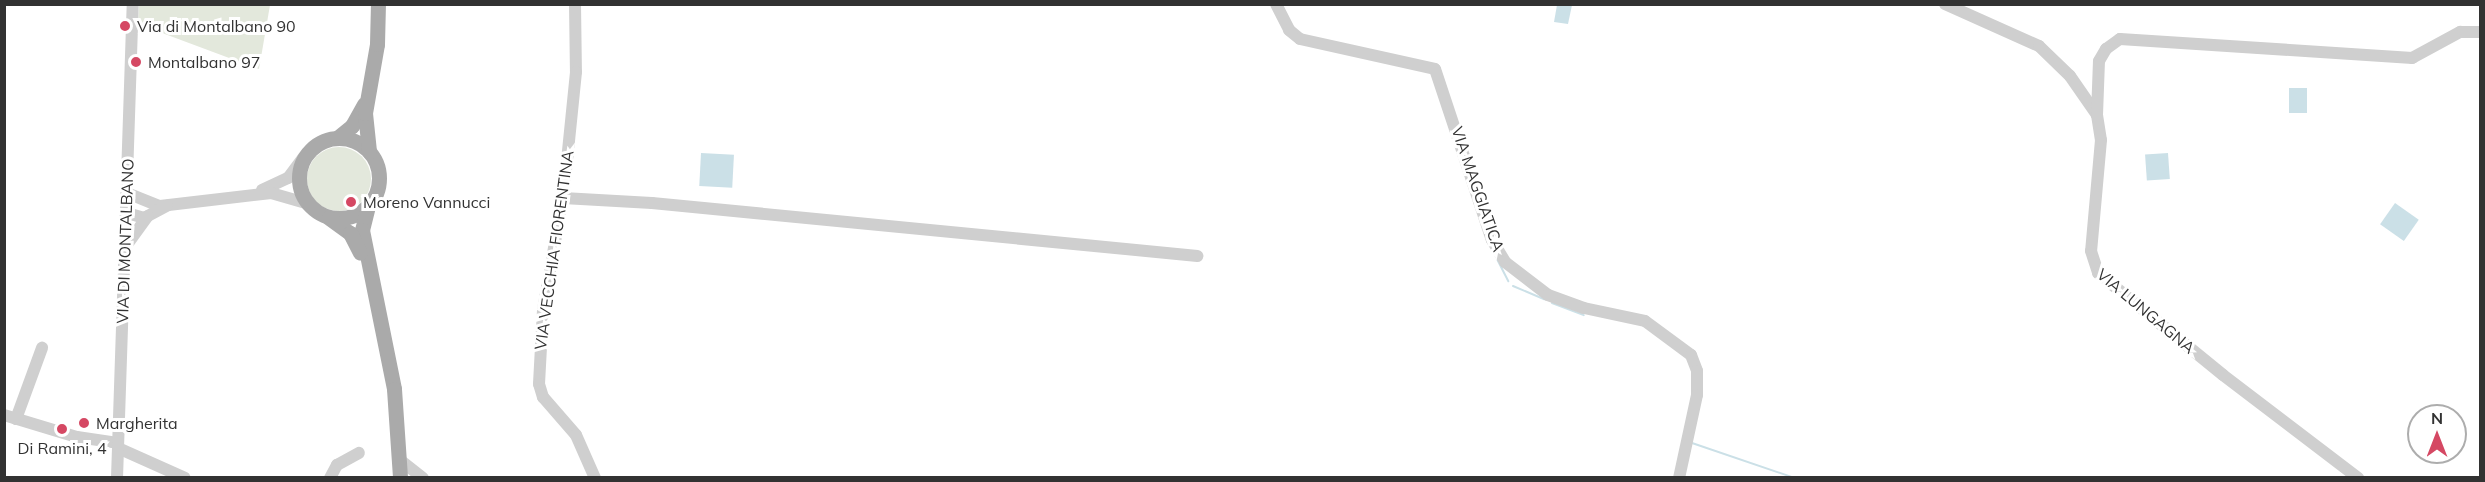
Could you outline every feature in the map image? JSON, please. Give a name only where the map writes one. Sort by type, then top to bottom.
[{"type":"main road","points":[[378,4],[377,44],[366,102],[369,151],[380,177],[377,193],[368,206],[362,227],[380,330],[398,471]]},
{"type":"main road","points":[[337,138],[352,126],[366,102]]},
{"type":"main road","points":[[367,266],[350,233],[307,203],[299,180],[304,157],[321,142],[337,138],[351,139],[369,151]]},
{"type":"main road","points":[[326,216],[345,218],[368,206]]},
{"type":"street","name":"VIA DI MONTALBANO","points":[[117,477],[133,4]]},
{"type":"street","name":"VIA VECCHIA FIORENTINA","points":[[575,4],[578,59],[563,198],[543,310],[539,384],[543,397],[576,435],[596,477]]},
{"type":"street","name":"VIA MAGGIATICA","points":[[1276,4],[1289,30],[1300,39],[1435,69],[1492,240],[1505,262],[1548,295],[1584,308],[1645,321],[1691,355],[1697,371],[1697,395],[1679,477]]},
{"type":"street","name":"VIA LUNGAGNA","points":[[1945,4],[2039,46],[2070,76],[2097,115],[2101,140],[2091,251],[2097,273],[2223,375],[2358,477]]},
{"type":"street","points":[[2097,115],[2099,61],[2106,49],[2120,39],[2412,58],[2460,32],[2481,32]]},
{"type":"street","points":[[244,196],[282,182],[304,157]]},
{"type":"street","points":[[127,192],[149,210]]},
{"type":"street","points":[[127,213],[139,218],[149,210],[168,206],[281,193],[307,203]]},
{"type":"street","points":[[563,198],[652,203],[1197,256]]},
{"type":"street","points":[[125,247],[149,210]]},
{"type":"street","points":[[42,348],[10,417],[77,437],[118,446],[184,477]]},
{"type":"street","points":[[330,477],[337,465],[359,453]]},
{"type":"street","points":[[398,471],[423,477]]},
{"type":"shaded area","points":[[139,5],[270,5],[259,69],[138,24]]},
{"type":"shaded area","points":[[333,147],[345,147],[362,156],[369,167],[371,179],[369,191],[362,202],[345,211],[333,211],[321,206],[312,197],[307,185],[307,173],[312,161],[321,152]]},
{"type":"water","points":[[1557,5],[1572,5],[1568,24],[1554,22]]},
{"type":"water","points":[[2289,88],[2307,88],[2307,113],[2289,113]]},
{"type":"water","points":[[701,153],[734,155],[732,188],[699,186]]},
{"type":"water","points":[[2168,153],[2170,179],[2147,181],[2145,155]]},
{"type":"water","points":[[2395,203],[2419,220],[2404,241],[2380,224]]},
{"type":"waterway","points":[[1497,259],[1508,281]]},
{"type":"waterway","points":[[1513,286],[1544,299]]},
{"type":"waterway","points":[[1552,303],[1584,315]]},
{"type":"waterway","points":[[1692,443],[1795,478]]},
{"type":"place","name":"Via di Montalbano 90","points":[[125,26]]},
{"type":"place","name":"Montalbano 97","points":[[136,62]]},
{"type":"place","name":"Moreno Vannucci","points":[[351,202]]},
{"type":"place","name":"Margherita","points":[[84,423]]},
{"type":"place","name":"Di Ramini, 4","points":[[62,429]]}]
